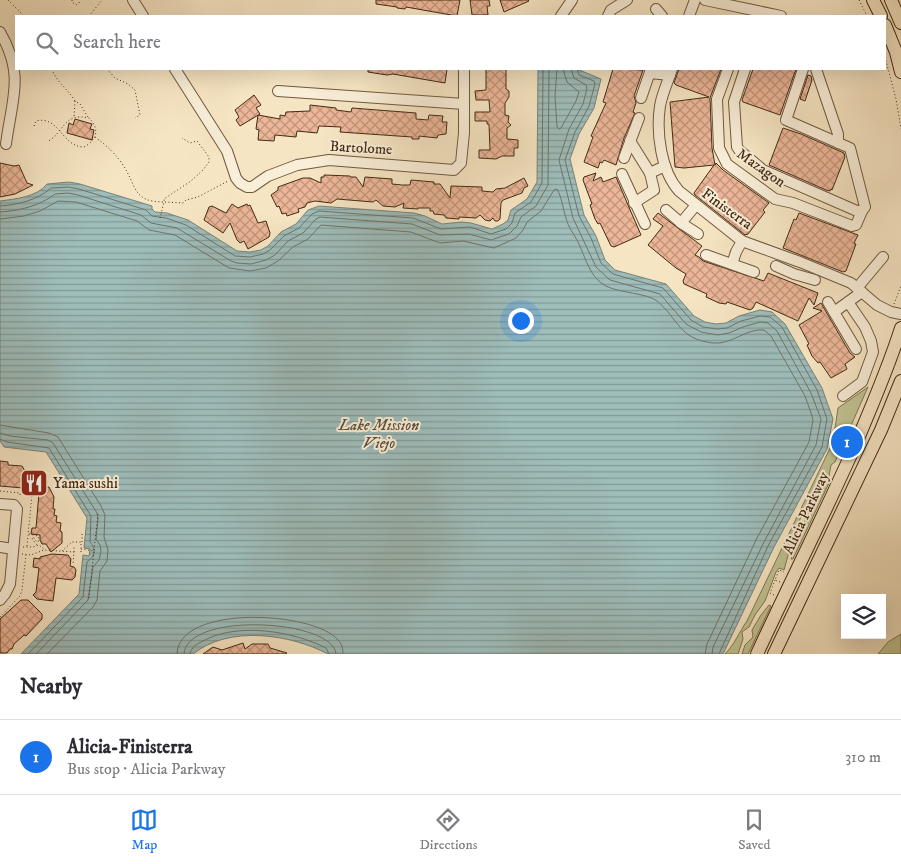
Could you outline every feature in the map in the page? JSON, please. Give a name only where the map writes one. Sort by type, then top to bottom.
[{"type":"main road","points":[[873,0],[880,15]]},
{"type":"main road","points":[[891,0],[901,23]]},
{"type":"main road","points":[[886,27],[896,52],[901,72]]},
{"type":"main road","name":"Alicia Parkway","points":[[757,654],[868,416],[885,375],[901,328]]},
{"type":"main road","points":[[774,654],[881,430],[901,381]]},
{"type":"street","points":[[133,0],[142,15]]},
{"type":"street","points":[[562,15],[572,0]]},
{"type":"street","points":[[608,15],[611,10],[627,0]]},
{"type":"street","points":[[689,15],[695,0]]},
{"type":"street","points":[[705,0],[764,15]]},
{"type":"street","points":[[0,32],[8,45],[15,67]]},
{"type":"street","points":[[6,144],[16,82],[16,70]]},
{"type":"street","points":[[176,70],[227,151],[236,178]]},
{"type":"street","points":[[278,91],[464,104],[464,70]]},
{"type":"street","name":"Mazagon","points":[[728,70],[717,99],[719,148],[727,164],[775,199],[852,226],[856,225],[864,209]]},
{"type":"street","name":"Mazagon","points":[[745,70],[734,102],[738,148],[763,170],[857,211],[864,209]]},
{"type":"street","points":[[803,70],[786,120],[850,148],[864,209]]},
{"type":"street","points":[[816,70],[841,144]]},
{"type":"street","points":[[641,98],[651,71],[671,72]]},
{"type":"street","name":"Finisterra","points":[[671,72],[660,105],[661,144],[665,166],[671,182],[679,192],[742,241],[851,283],[877,305],[896,313]]},
{"type":"street","points":[[717,99],[734,102]]},
{"type":"street","name":"Bartolome","points":[[236,178],[240,183],[252,187],[268,176],[297,166],[330,160],[454,170],[460,163],[464,133],[464,104]]},
{"type":"street","points":[[624,158],[639,118]]},
{"type":"street","points":[[630,142],[650,173],[654,190],[634,203]]},
{"type":"street","points":[[724,159],[738,148]]},
{"type":"street","points":[[650,173],[665,166]]},
{"type":"street","points":[[622,174],[644,224]]},
{"type":"street","points":[[788,202],[794,184]]},
{"type":"street","points":[[681,223],[696,205]]},
{"type":"street","points":[[666,210],[698,234]]},
{"type":"street","points":[[732,264],[742,241]]},
{"type":"street","points":[[706,255],[754,272]]},
{"type":"street","points":[[834,312],[860,290],[883,257]]},
{"type":"street","points":[[794,274],[800,262]]},
{"type":"street","points":[[776,266],[815,280]]},
{"type":"street","points":[[828,302],[856,348]]},
{"type":"street","points":[[842,396],[862,382],[873,352],[865,327],[848,302]]},
{"type":"street","points":[[0,504],[14,505],[17,509],[9,587],[0,600]]},
{"type":"street","points":[[0,547],[13,549]]},
{"type":"path","points":[[8,0],[23,15]]},
{"type":"path","points":[[72,0],[76,5],[80,0]]},
{"type":"path","points":[[90,15],[102,0]]},
{"type":"path","points":[[859,0],[866,15]]},
{"type":"path","points":[[886,61],[896,99],[901,129]]},
{"type":"path","points":[[34,126],[36,121],[42,119],[52,122],[72,145],[78,147],[89,144],[97,132],[95,124],[88,118],[85,110],[75,101],[68,90],[56,80],[52,70]]},
{"type":"path","points":[[108,70],[115,78],[128,84],[135,90],[140,115],[135,118]]},
{"type":"path","points":[[74,117],[75,101]]},
{"type":"path","points":[[47,142],[74,117],[88,118]]},
{"type":"path","points":[[95,137],[113,152],[122,164],[138,195],[145,199],[183,203],[186,200],[198,197],[219,184],[236,178]]},
{"type":"path","points":[[160,218],[164,199],[198,176],[210,162],[209,157],[197,141],[190,143],[182,138]]},
{"type":"path","points":[[896,313],[901,286]]},
{"type":"path","points":[[26,546],[32,494]]},
{"type":"path","points":[[89,598],[98,514]]},
{"type":"path","points":[[28,534],[38,536],[38,545]]},
{"type":"path","points":[[81,553],[82,534]]},
{"type":"path","points":[[39,541],[37,542],[33,537],[32,539],[45,550]]},
{"type":"path","points":[[61,551],[72,542],[82,542]]},
{"type":"path","points":[[38,545],[33,547],[24,546],[20,549],[22,554],[31,555],[45,550],[74,552]]},
{"type":"path","points":[[33,547],[35,554]]},
{"type":"path","points":[[73,565],[74,547]]},
{"type":"path","points":[[81,549],[94,551]]},
{"type":"path","points":[[774,595],[770,593],[779,570],[785,573]]},
{"type":"path","points":[[775,580],[780,582]]},
{"type":"green space","points":[[868,387],[835,462],[831,465],[829,476],[821,484],[800,519],[784,570],[779,568],[776,572],[765,601],[749,627],[742,632],[743,639],[738,654],[725,654],[747,621],[833,442],[838,408]]},
{"type":"green space","points":[[827,482],[829,483],[793,559],[791,559],[806,518]]},
{"type":"green space","points":[[769,605],[771,606],[748,654],[742,654],[745,645],[753,637],[752,630]]},
{"type":"green space","points":[[901,634],[901,654],[878,654],[888,642]]},
{"type":"water","name":"Lake Mission Viejo","points":[[538,70],[579,70],[601,79],[594,108],[579,134],[570,159],[584,215],[596,236],[605,260],[615,270],[666,284],[694,316],[705,322],[726,323],[739,316],[760,310],[772,312],[785,324],[822,388],[833,419],[827,449],[774,547],[723,654],[328,654],[296,641],[260,636],[242,636],[224,639],[208,645],[193,654],[21,654],[79,594],[83,555],[89,556],[90,549],[84,548],[87,518],[46,452],[4,447],[0,441],[0,201],[32,195],[47,184],[69,182],[80,184],[152,206],[155,212],[167,213],[188,220],[237,251],[250,252],[261,250],[268,246],[281,232],[296,224],[308,210],[319,206],[414,213],[442,224],[462,222],[492,229],[508,220],[511,210],[527,199],[537,182]]},
{"type":"building","points":[[376,0],[460,0],[457,15],[376,4]]},
{"type":"building","points":[[470,0],[489,0],[490,6],[487,6],[488,15],[472,15]]},
{"type":"building","points":[[500,0],[528,0],[529,1],[504,12]]},
{"type":"building","points":[[368,70],[447,70],[445,83],[393,74],[368,72]]},
{"type":"building","points":[[486,70],[506,70],[506,89],[509,91],[509,97],[505,103],[505,115],[509,116],[508,122],[511,125],[507,128],[507,139],[518,140],[518,148],[514,148],[514,156],[502,156],[496,159],[479,158],[479,150],[490,150],[489,124],[487,124],[487,121],[475,121],[475,112],[490,112],[489,100],[476,100],[475,91],[486,90]]},
{"type":"building","points":[[613,70],[643,70],[634,96],[636,103],[633,112],[635,113],[624,138],[616,165],[604,160],[602,163],[600,162],[598,168],[584,162],[593,137],[591,136],[606,103],[603,102]]},
{"type":"building","points":[[679,70],[721,70],[710,98],[712,148],[715,165],[716,163],[769,203],[763,210],[765,212],[748,234],[745,235],[694,193],[714,165],[675,167],[670,102],[709,97],[674,83]]},
{"type":"building","points":[[753,70],[796,70],[780,115],[742,100]]},
{"type":"building","points":[[808,75],[811,76],[812,80],[805,101],[800,99]]},
{"type":"building","points":[[254,95],[261,105],[256,108],[260,114],[240,126],[236,120],[239,117],[235,110]]},
{"type":"building","points":[[310,105],[351,112],[352,108],[416,113],[416,119],[428,120],[429,115],[443,116],[442,122],[447,122],[446,134],[438,135],[437,138],[419,136],[419,139],[412,139],[412,137],[340,132],[341,127],[319,126],[317,133],[297,131],[296,137],[275,135],[274,141],[258,140],[259,130],[256,129],[258,115],[280,119],[280,115],[285,116],[286,112],[310,111]]},
{"type":"building","points":[[75,119],[92,124],[90,129],[94,130],[92,140],[67,133],[69,123],[73,125]]},
{"type":"building","points":[[783,128],[844,153],[845,157],[832,190],[826,190],[769,165]]},
{"type":"building","points":[[0,163],[14,166],[19,165],[27,183],[33,185],[15,194],[0,197]]},
{"type":"building","points":[[596,173],[593,181],[601,177],[603,182],[616,177],[641,235],[614,247],[611,246],[600,223],[598,224],[595,219],[590,205],[592,204],[583,180],[584,177]]},
{"type":"building","points":[[324,175],[356,177],[363,187],[365,177],[392,179],[392,184],[402,185],[410,185],[411,180],[434,182],[434,184],[440,184],[450,198],[451,186],[482,187],[482,191],[493,192],[524,178],[528,186],[524,188],[522,193],[503,200],[498,221],[495,221],[493,218],[490,221],[485,220],[480,215],[476,218],[446,218],[444,215],[434,214],[433,211],[430,211],[430,208],[403,208],[404,203],[395,207],[383,206],[376,200],[373,202],[337,199],[331,203],[315,201],[307,203],[305,207],[298,209],[299,212],[287,216],[286,213],[282,214],[271,195],[278,190],[278,187],[303,178],[310,178],[321,183],[321,177],[324,177]]},
{"type":"building","points":[[232,204],[238,208],[247,204],[248,206],[250,205],[258,223],[266,221],[270,233],[269,237],[248,249],[244,241],[240,243],[237,240],[230,223],[223,233],[204,220],[209,207],[212,206],[226,213]]},
{"type":"building","points":[[658,213],[702,246],[695,255],[703,261],[764,281],[768,273],[818,293],[814,305],[809,298],[798,321],[756,302],[750,310],[727,302],[726,304],[719,303],[706,297],[707,294],[684,284],[683,281],[686,274],[648,245],[663,226],[653,219]]},
{"type":"building","points":[[799,213],[858,235],[846,271],[843,272],[783,248],[794,219],[796,220]]},
{"type":"building","points":[[821,303],[850,353],[855,357],[845,364],[847,369],[831,378],[820,362],[818,363],[812,356],[807,345],[809,344],[799,325],[822,311],[813,308]]},
{"type":"building","points":[[0,461],[8,462],[8,465],[22,466],[25,471],[39,472],[47,482],[46,487],[49,487],[54,497],[53,509],[55,509],[54,515],[57,516],[56,522],[61,523],[60,531],[62,532],[62,543],[51,552],[46,544],[42,544],[40,535],[31,534],[32,528],[36,528],[39,493],[23,491],[23,488],[0,486]]},
{"type":"building","points":[[52,554],[68,555],[71,559],[70,566],[76,570],[75,577],[72,580],[56,578],[53,601],[37,599],[33,595],[36,592],[39,568],[33,567],[34,558],[40,559],[40,557]]},
{"type":"building","points":[[21,600],[28,600],[42,614],[42,619],[26,636],[24,635],[14,644],[12,649],[7,653],[0,653],[0,619]]},
{"type":"building","points":[[243,643],[245,649],[252,644],[268,644],[270,648],[287,653],[203,654],[213,647],[222,650]]},
{"type":"place","name":"Alicia-Finisterra","points":[[847,442]]},
{"type":"place","name":"Yama sushi","points":[[34,483]]}]
